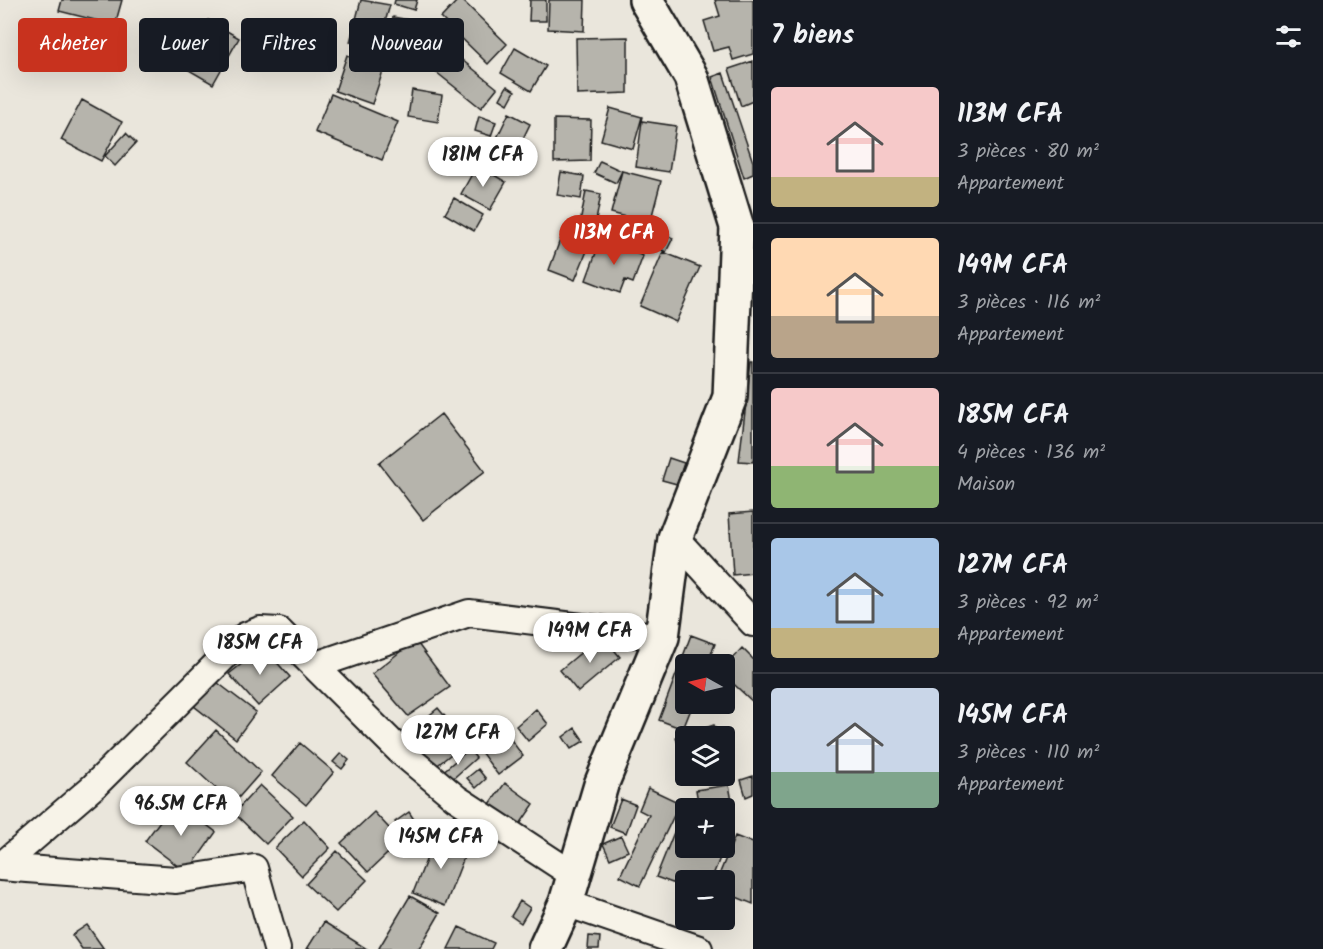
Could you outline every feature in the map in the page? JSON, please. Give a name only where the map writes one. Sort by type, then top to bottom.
[{"type":"street","points":[[545,949],[569,888],[601,785],[662,637],[675,538],[730,398],[737,226],[691,78],[646,0]]},
{"type":"street","points":[[675,538],[753,623]]},
{"type":"street","points":[[316,665],[469,613],[662,637]]},
{"type":"street","points":[[0,867],[94,786],[245,636],[260,630],[279,631],[316,665],[401,752],[569,888],[699,949]]},
{"type":"street","points":[[0,867],[176,880],[254,868],[277,949]]},
{"type":"building","points":[[62,0],[122,0],[117,18],[87,18],[59,11]]},
{"type":"building","points":[[361,0],[390,5],[386,18],[356,18]]},
{"type":"building","points":[[395,0],[417,0],[414,10],[394,4]]},
{"type":"building","points":[[458,0],[462,0],[507,44],[488,64],[464,41],[464,18],[441,18]]},
{"type":"building","points":[[530,0],[546,0],[546,21],[529,21]]},
{"type":"building","points":[[549,0],[585,0],[584,31],[548,29]]},
{"type":"building","points":[[715,0],[753,0],[753,54],[733,60],[729,47],[713,51],[704,21],[720,16]]},
{"type":"building","points":[[229,32],[239,38],[229,56]]},
{"type":"building","points":[[628,37],[628,93],[577,95],[576,38]]},
{"type":"building","points":[[515,48],[546,66],[531,91],[501,73]]},
{"type":"building","points":[[347,55],[349,56],[349,72],[383,72],[372,104],[335,91]]},
{"type":"building","points":[[753,61],[753,101],[741,106],[729,69]]},
{"type":"building","points":[[464,62],[497,88],[481,108],[436,72],[464,72]]},
{"type":"building","points":[[192,72],[220,72],[213,84]]},
{"type":"building","points":[[723,73],[753,162],[753,174],[744,178],[712,77]]},
{"type":"building","points":[[507,86],[515,91],[508,104],[500,99]]},
{"type":"building","points":[[412,90],[442,95],[438,122],[408,117]]},
{"type":"building","points":[[331,94],[398,122],[382,160],[315,132]]},
{"type":"building","points":[[82,100],[122,122],[101,161],[61,140]]},
{"type":"building","points":[[610,108],[642,117],[633,149],[601,140]]},
{"type":"building","points":[[509,113],[530,124],[516,153],[495,142]]},
{"type":"building","points":[[479,116],[496,122],[491,136],[475,131]]},
{"type":"building","points":[[554,119],[591,120],[590,161],[554,162]]},
{"type":"building","points":[[642,121],[676,126],[669,172],[636,167]]},
{"type":"building","points":[[126,133],[136,143],[115,166],[105,156]]},
{"type":"building","points":[[486,147],[522,162],[516,175],[481,160]]},
{"type":"building","points":[[600,161],[622,171],[616,183],[594,173]]},
{"type":"building","points":[[477,165],[506,182],[490,210],[461,194]]},
{"type":"building","points":[[622,171],[661,181],[650,223],[611,213]]},
{"type":"building","points":[[561,172],[584,176],[581,199],[557,195]]},
{"type":"building","points":[[586,191],[601,194],[592,242],[577,239]]},
{"type":"building","points":[[454,198],[483,215],[474,231],[445,214]]},
{"type":"building","points":[[630,218],[673,238],[666,252],[624,232]]},
{"type":"building","points":[[601,239],[643,256],[633,283],[625,280],[620,293],[586,280]]},
{"type":"building","points":[[560,240],[587,251],[575,280],[549,270]]},
{"type":"building","points":[[663,252],[700,267],[676,322],[640,306]]},
{"type":"building","points":[[751,362],[753,362],[753,462],[739,461]]},
{"type":"building","points":[[441,414],[485,471],[423,520],[379,463]]},
{"type":"building","points":[[669,458],[684,463],[677,484],[662,480]]},
{"type":"building","points":[[753,512],[753,573],[733,575],[729,514]]},
{"type":"building","points":[[602,635],[620,657],[578,692],[560,670]]},
{"type":"building","points":[[691,635],[715,644],[711,654],[684,654]]},
{"type":"building","points":[[415,640],[450,687],[408,716],[372,674]]},
{"type":"building","points":[[263,647],[290,677],[258,706],[229,674]]},
{"type":"building","points":[[742,648],[753,659],[753,702],[735,685],[735,655]]},
{"type":"building","points":[[675,678],[675,714],[689,714],[684,726],[675,726],[659,720]]},
{"type":"building","points":[[214,680],[256,712],[236,739],[194,706]]},
{"type":"building","points":[[438,708],[466,742],[434,768],[407,734]]},
{"type":"building","points":[[536,709],[548,724],[528,741],[516,726]]},
{"type":"building","points":[[575,728],[584,741],[571,749],[563,737]]},
{"type":"building","points":[[216,730],[261,772],[233,804],[187,762]]},
{"type":"building","points":[[506,733],[523,756],[498,775],[481,752]]},
{"type":"building","points":[[300,743],[334,772],[306,805],[272,776]]},
{"type":"building","points":[[469,749],[476,758],[448,783],[440,774]]},
{"type":"building","points":[[341,753],[349,760],[342,769],[333,762]]},
{"type":"building","points":[[478,769],[486,779],[476,788],[467,778]]},
{"type":"building","points":[[753,776],[753,794],[746,797],[741,780]]},
{"type":"building","points":[[505,783],[534,804],[516,830],[487,808]]},
{"type":"building","points":[[260,785],[293,816],[266,844],[234,813]]},
{"type":"building","points":[[729,786],[731,798],[697,798],[696,790]]},
{"type":"building","points":[[648,788],[675,801],[675,813],[640,886],[620,876],[649,815],[639,810]]},
{"type":"building","points":[[621,799],[636,805],[626,833],[610,827]]},
{"type":"building","points":[[175,801],[216,832],[187,873],[145,841]]},
{"type":"building","points":[[374,812],[401,841],[368,872],[341,843]]},
{"type":"building","points":[[409,812],[419,827],[406,837],[395,822]]},
{"type":"building","points":[[454,814],[487,833],[479,848],[445,829]]},
{"type":"building","points":[[304,820],[330,848],[302,876],[275,848]]},
{"type":"building","points":[[675,830],[675,858],[720,858],[715,870],[675,870],[675,884],[656,877]]},
{"type":"building","points":[[436,835],[468,847],[445,906],[413,893]]},
{"type":"building","points":[[621,836],[628,851],[610,859],[603,844]]},
{"type":"building","points":[[735,836],[753,843],[753,904],[735,897],[735,870],[721,870],[726,858],[735,858]]},
{"type":"building","points":[[337,851],[367,880],[336,912],[306,884]]},
{"type":"building","points":[[410,896],[440,913],[419,949],[379,948]]},
{"type":"building","points":[[520,901],[530,908],[521,923],[511,916]]},
{"type":"building","points":[[324,922],[367,949],[307,949]]},
{"type":"building","points":[[87,925],[104,949],[82,949],[72,935]]},
{"type":"building","points":[[459,927],[494,943],[491,949],[448,949]]},
{"type":"building","points":[[589,936],[600,937],[599,949],[588,949]]}]
